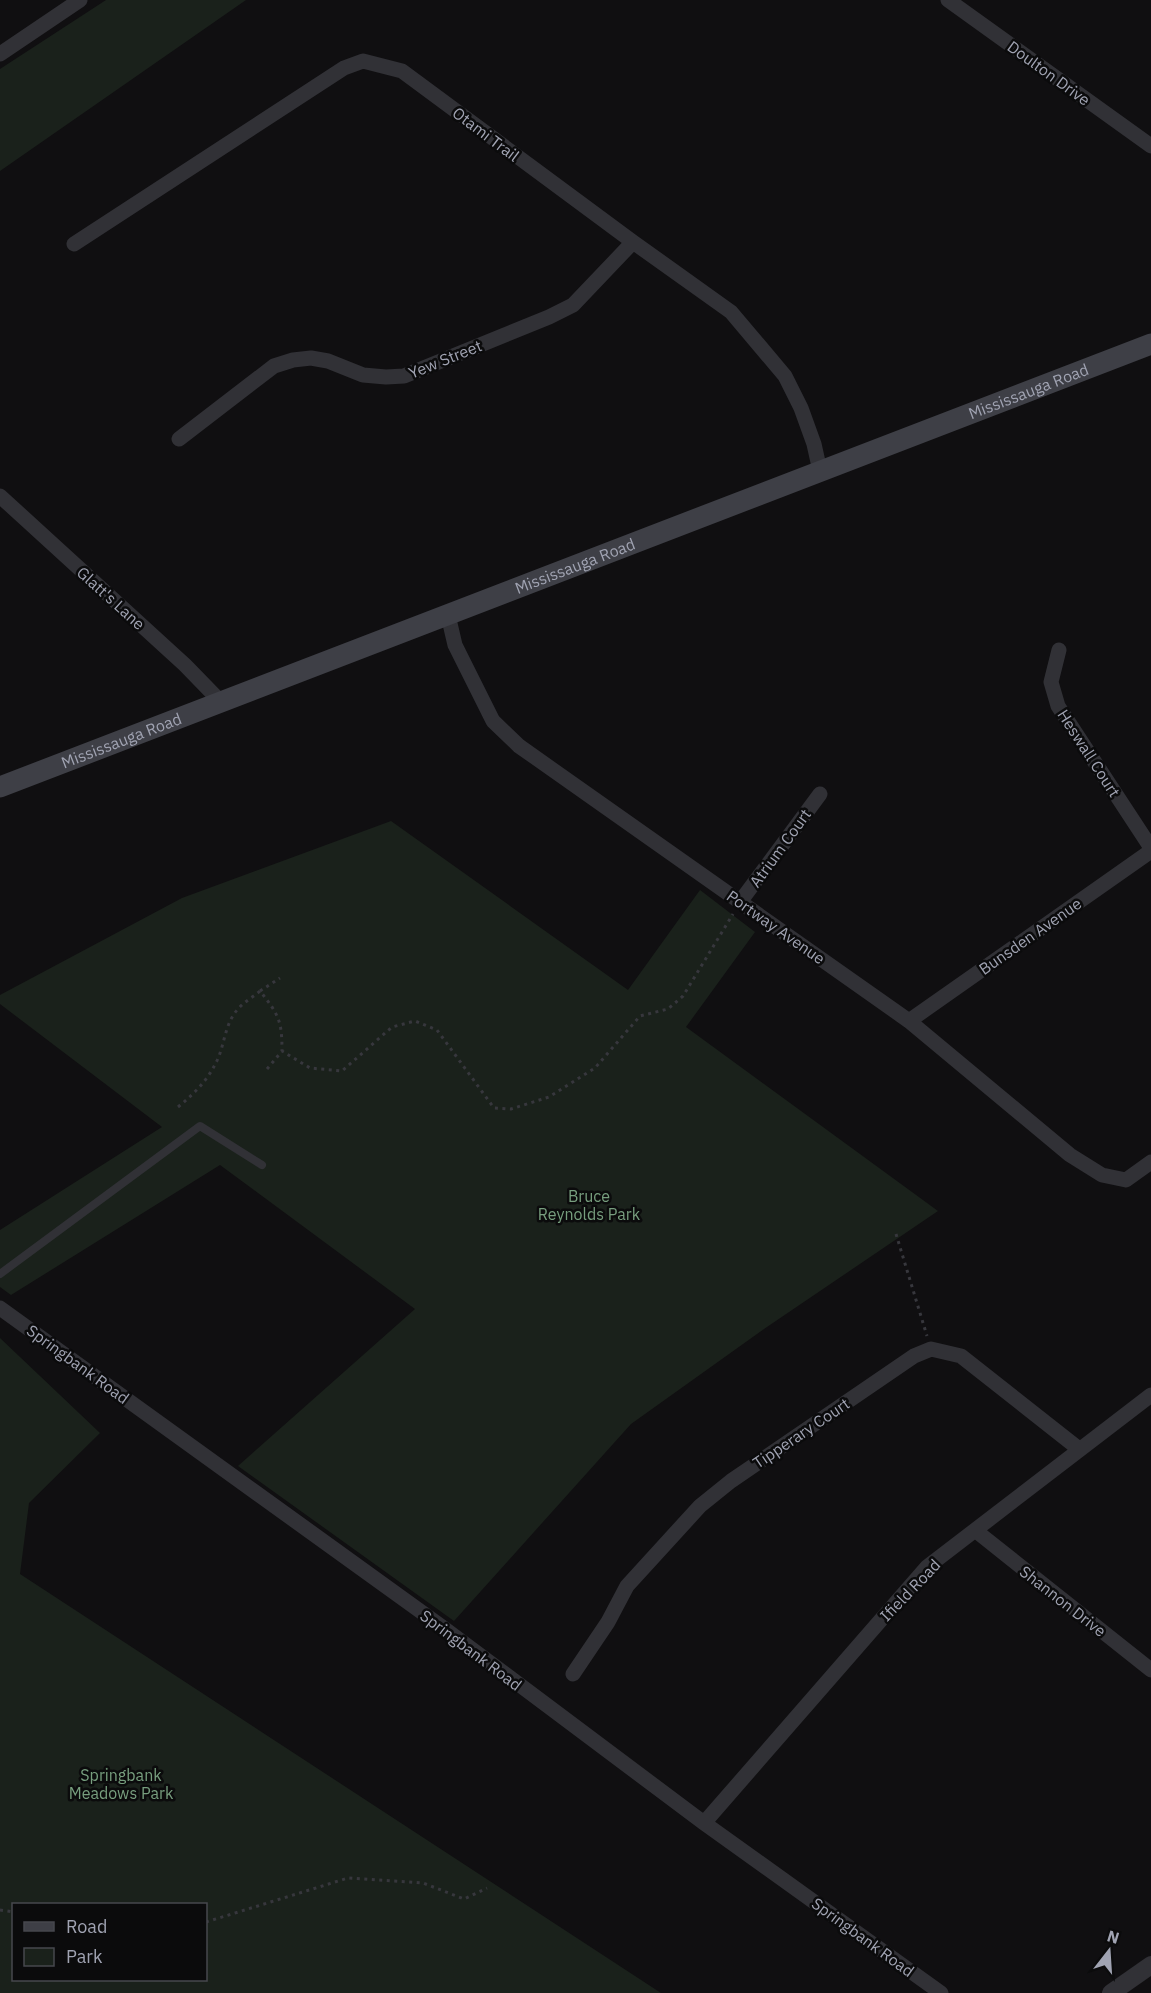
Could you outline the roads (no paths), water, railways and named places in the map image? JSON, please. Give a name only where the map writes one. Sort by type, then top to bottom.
[{"type":"main road","name":"Mississauga Road","points":[[0,787],[1151,344]]},
{"type":"street","points":[[0,54],[80,0]]},
{"type":"street","name":"Doulton Drive","points":[[948,0],[1151,146]]},
{"type":"street","name":"Otami Trail","points":[[74,244],[344,68],[363,61],[402,71],[731,312],[785,376],[801,408],[814,444],[820,471]]},
{"type":"street","name":"Yew Street","points":[[179,439],[274,366],[293,360],[311,358],[328,361],[363,375],[386,378],[404,376],[549,317],[573,305],[633,242]]},
{"type":"street","name":"Glatt's Lane","points":[[0,496],[185,665],[220,701]]},
{"type":"street","name":"Portway Avenue","points":[[448,615],[455,645],[493,722],[519,746],[909,1021],[1070,1155],[1102,1175],[1126,1180],[1151,1162]]},
{"type":"street","name":"Heswall Court","points":[[1059,650],[1051,682],[1058,706],[1151,850]]},
{"type":"street","name":"Atrium Court","points":[[740,902],[820,794]]},
{"type":"street","name":"Bunsden Avenue","points":[[909,1021],[1151,850]]},
{"type":"street","name":"Springbank Road","points":[[0,1308],[445,1629],[704,1823],[941,1993]]},
{"type":"street","name":"Tipperary Court","points":[[573,1674],[608,1622],[627,1586],[700,1506],[730,1481],[914,1356],[931,1349],[961,1356],[1079,1449]]},
{"type":"street","name":"Ifield Road","points":[[704,1823],[927,1567],[1151,1395]]},
{"type":"street","name":"Shannon Drive","points":[[976,1531],[1151,1670]]},
{"type":"street","points":[[1111,1993],[1151,1965]]},
{"type":"lane","points":[[0,1274],[200,1126],[261,1165]]},
{"type":"park label","name":"Bruce Reynolds Park","points":[[589,1205]]},
{"type":"park label","name":"Springbank Meadows Park","points":[[121,1784]]}]
